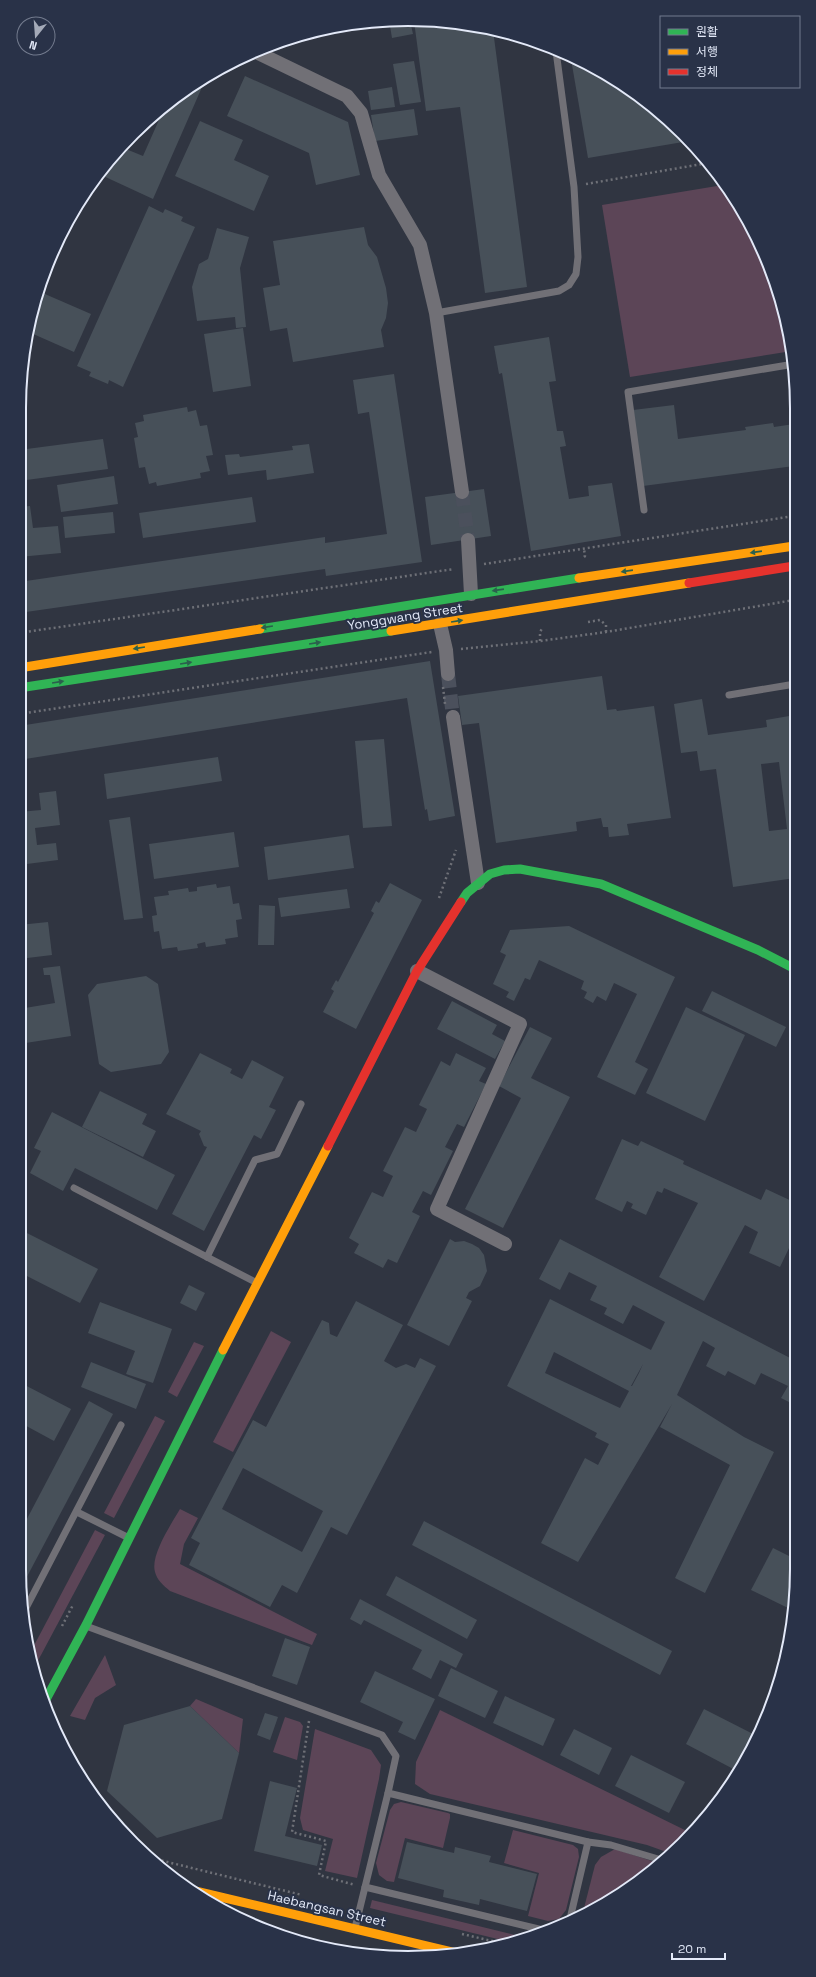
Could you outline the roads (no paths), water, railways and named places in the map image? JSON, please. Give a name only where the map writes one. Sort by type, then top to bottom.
[{"type":"main road","name":"Yonggwang Street","points":[[26,667],[471,594],[790,547]]},
{"type":"main road","name":"Yonggwang Street","points":[[26,687],[440,624],[790,567]]},
{"type":"main road","points":[[48,1696],[86,1626],[257,1283],[417,970],[456,907],[467,893],[490,874],[504,870],[520,869],[601,884],[758,950],[790,966]]},
{"type":"main road","name":"Haebangsan Street","points":[[207,1894],[441,1949]]},
{"type":"street","points":[[262,55],[347,96],[361,113],[378,175],[420,245],[436,313],[462,492]]},
{"type":"street","points":[[468,540],[471,594]]},
{"type":"street","points":[[440,624],[446,650],[445,677]]},
{"type":"street","points":[[450,715],[478,883]]},
{"type":"street","points":[[417,970],[520,1024],[437,1209],[505,1244]]},
{"type":"lane","points":[[436,313],[559,291],[569,285],[576,274],[578,257],[574,187],[557,56]]},
{"type":"lane","points":[[644,510],[628,392],[788,365]]},
{"type":"lane","points":[[729,695],[790,685]]},
{"type":"lane","points":[[207,1257],[255,1160],[277,1154],[301,1104]]},
{"type":"lane","points":[[74,1188],[257,1283]]},
{"type":"lane","points":[[28,1605],[121,1425]]},
{"type":"lane","points":[[77,1512],[129,1538]]},
{"type":"lane","points":[[86,1626],[382,1735],[396,1756],[355,1928]]},
{"type":"lane","points":[[388,1793],[588,1842],[611,1845],[657,1859]]},
{"type":"lane","points":[[570,1915],[588,1842]]},
{"type":"lane","points":[[365,1887],[537,1929]]},
{"type":"tunnel","points":[[462,492],[468,540]]},
{"type":"tunnel","points":[[448,674],[453,717]]}]
